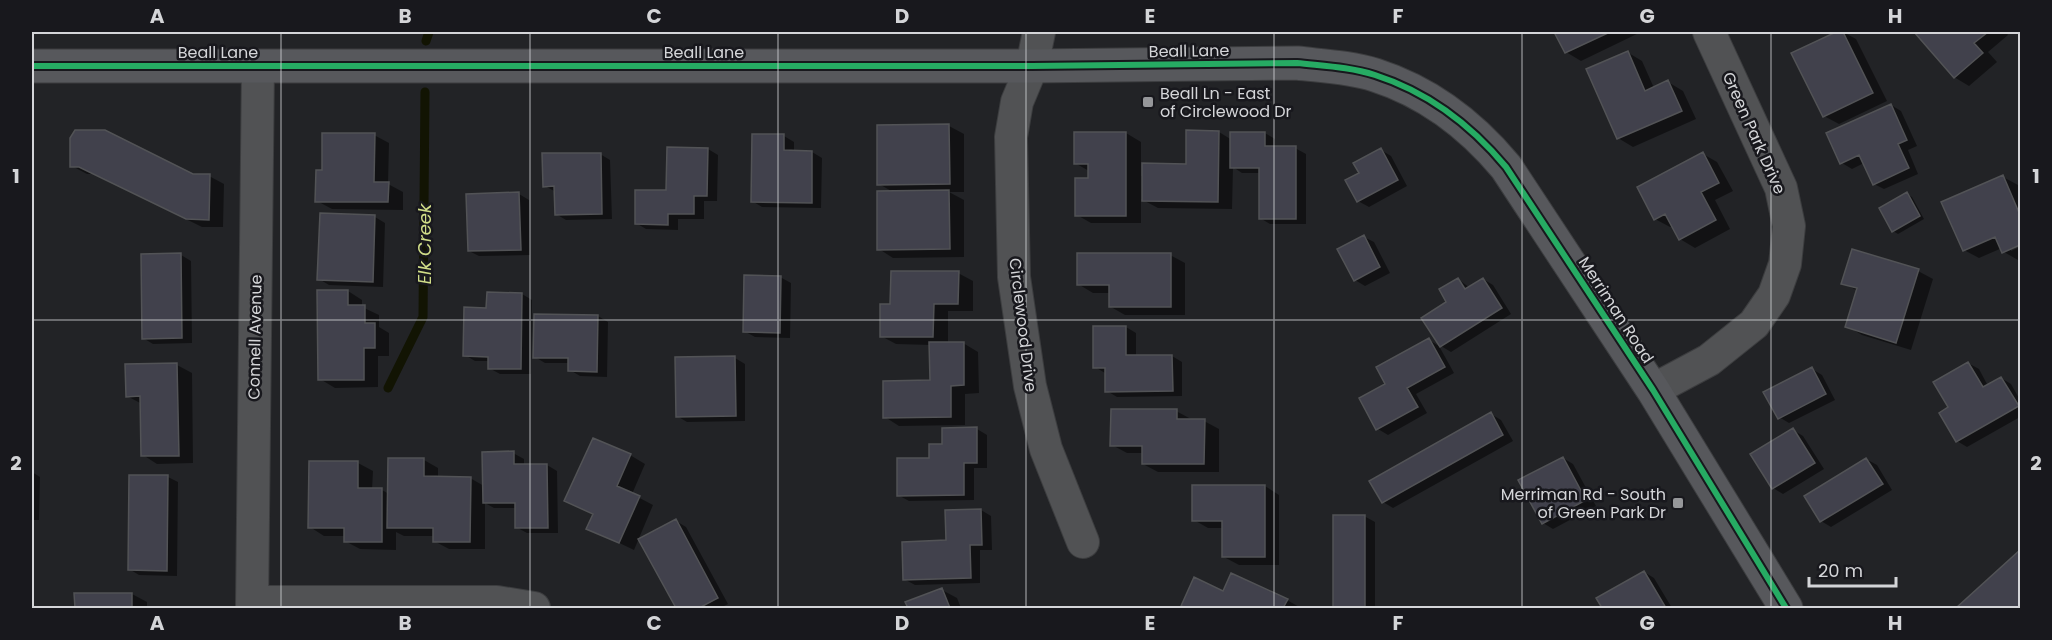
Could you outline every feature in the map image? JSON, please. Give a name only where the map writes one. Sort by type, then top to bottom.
[{"type":"street","name":"Circlewood Drive","points":[[1039,32],[1032,66],[1017,102],[1011,137],[1014,277],[1029,386],[1046,449],[1083,542]]},
{"type":"street","name":"Green Park Drive","points":[[1653,390],[1709,360],[1754,324],[1774,295],[1785,264],[1790,226],[1781,188],[1709,32]]},
{"type":"street","name":"Beall Lane","points":[[32,66],[1032,66],[1297,63],[1375,75]]},
{"type":"street","name":"Connell Avenue","points":[[252,605],[258,66]]},
{"type":"street","name":"Merriman Road","points":[[1375,75],[1419,94],[1453,115],[1484,140],[1506,167],[1653,390],[1786,609]]},
{"type":"street","points":[[252,605],[497,602],[534,609]]},
{"type":"building","points":[[1554,32],[1610,32],[1565,53]]},
{"type":"building","points":[[1836,32],[1843,32],[1873,93],[1823,117],[1791,53]]},
{"type":"building","points":[[1914,32],[1988,32],[1974,43],[1983,53],[1954,78]]},
{"type":"building","points":[[1628,51],[1645,91],[1668,80],[1682,111],[1617,139],[1586,69]]},
{"type":"building","points":[[1891,104],[1907,140],[1898,144],[1909,168],[1873,185],[1859,155],[1840,164],[1826,133]]},
{"type":"building","points":[[949,124],[950,184],[877,185],[877,125]]},
{"type":"building","points":[[75,130],[105,130],[193,174],[210,174],[209,220],[186,219],[79,167],[70,167],[70,138]]},
{"type":"building","points":[[1186,130],[1219,131],[1218,202],[1142,201],[1142,163],[1186,164]]},
{"type":"building","points":[[1074,132],[1126,132],[1126,216],[1075,216],[1075,178],[1088,178],[1088,164],[1074,164]]},
{"type":"building","points":[[1230,132],[1265,132],[1265,146],[1296,146],[1296,219],[1259,219],[1259,168],[1230,168]]},
{"type":"building","points":[[322,133],[375,133],[374,182],[389,182],[388,202],[315,202],[316,170],[322,170]]},
{"type":"building","points":[[752,134],[784,134],[784,150],[812,151],[812,203],[751,202]]},
{"type":"building","points":[[667,147],[708,148],[707,196],[694,196],[694,214],[668,214],[668,225],[635,224],[635,190],[666,190]]},
{"type":"building","points":[[1381,148],[1398,180],[1357,202],[1345,180],[1359,173],[1353,163]]},
{"type":"building","points":[[1703,152],[1719,183],[1701,192],[1716,220],[1679,240],[1665,214],[1654,220],[1637,187]]},
{"type":"building","points":[[542,153],[601,153],[602,214],[555,215],[554,186],[543,187]]},
{"type":"building","points":[[2003,175],[2020,215],[2020,245],[2002,253],[1995,237],[1963,251],[1941,202]]},
{"type":"building","points":[[949,190],[950,249],[877,250],[877,191]]},
{"type":"building","points":[[519,192],[521,250],[468,251],[466,194]]},
{"type":"building","points":[[1907,192],[1920,216],[1892,232],[1879,208]]},
{"type":"building","points":[[320,213],[375,215],[373,282],[317,280]]},
{"type":"building","points":[[1364,235],[1380,267],[1354,281],[1337,249]]},
{"type":"building","points":[[1852,249],[1919,269],[1896,343],[1845,327],[1857,288],[1841,284]]},
{"type":"building","points":[[181,253],[182,338],[142,339],[141,254]]},
{"type":"building","points":[[1077,253],[1171,253],[1171,307],[1109,307],[1109,285],[1077,285]]},
{"type":"building","points":[[891,271],[959,271],[958,304],[934,304],[933,337],[880,337],[880,304],[890,304]]},
{"type":"building","points":[[744,275],[781,276],[780,333],[743,332]]},
{"type":"building","points":[[1458,278],[1465,289],[1483,278],[1502,308],[1440,347],[1421,318],[1446,302],[1439,289]]},
{"type":"building","points":[[317,290],[348,290],[348,305],[365,305],[365,323],[375,323],[375,348],[364,348],[364,380],[318,380]]},
{"type":"building","points":[[487,292],[522,293],[521,369],[488,369],[488,357],[463,356],[464,307],[486,308]]},
{"type":"building","points":[[534,314],[598,315],[597,372],[568,371],[568,358],[533,358]]},
{"type":"building","points":[[1093,326],[1126,326],[1126,355],[1172,355],[1173,391],[1105,392],[1105,368],[1093,368]]},
{"type":"building","points":[[1429,338],[1445,367],[1407,388],[1418,407],[1376,430],[1359,398],[1385,384],[1376,367]]},
{"type":"building","points":[[929,342],[964,342],[964,385],[951,386],[951,417],[883,418],[883,381],[930,380]]},
{"type":"building","points":[[735,356],[736,416],[676,417],[675,357]]},
{"type":"building","points":[[1968,362],[1983,387],[2001,377],[2019,406],[1956,442],[1939,413],[1948,407],[1933,382]]},
{"type":"building","points":[[177,363],[179,456],[141,456],[140,396],[126,397],[125,364]]},
{"type":"building","points":[[1812,367],[1826,394],[1778,419],[1763,392]]},
{"type":"building","points":[[1111,409],[1177,409],[1177,419],[1205,419],[1204,464],[1142,464],[1142,446],[1110,446]]},
{"type":"building","points":[[1491,412],[1503,435],[1382,503],[1369,481]]},
{"type":"building","points":[[977,427],[977,463],[964,463],[964,495],[897,496],[897,458],[929,458],[929,444],[942,444],[942,428]]},
{"type":"building","points":[[1793,428],[1815,463],[1772,489],[1750,454]]},
{"type":"building","points":[[593,438],[631,454],[617,486],[640,496],[619,543],[586,529],[593,514],[564,501]]},
{"type":"building","points":[[514,451],[514,464],[547,464],[548,528],[515,528],[515,503],[483,503],[482,452]]},
{"type":"building","points":[[1563,457],[1586,500],[1542,524],[1518,480]]},
{"type":"building","points":[[388,458],[424,458],[424,476],[471,477],[470,542],[433,542],[433,528],[387,528]]},
{"type":"building","points":[[1866,458],[1883,484],[1820,522],[1804,496]]},
{"type":"building","points":[[309,461],[358,461],[358,488],[382,488],[382,542],[344,542],[344,528],[308,528]]},
{"type":"building","points":[[129,475],[168,475],[167,571],[128,570]]},
{"type":"building","points":[[1192,485],[1265,485],[1265,557],[1222,557],[1222,521],[1192,521]]},
{"type":"building","points":[[981,509],[982,545],[970,545],[971,578],[903,580],[902,542],[946,540],[945,510]]},
{"type":"building","points":[[1333,515],[1365,515],[1365,608],[1333,608]]},
{"type":"building","points":[[676,519],[718,598],[699,608],[676,608],[638,539]]},
{"type":"building","points":[[2020,550],[2020,608],[1956,608]]},
{"type":"building","points":[[1644,571],[1666,608],[1602,608],[1596,598]]},
{"type":"building","points":[[1231,573],[1288,599],[1283,608],[1188,608],[1181,606],[1194,577],[1223,591]]},
{"type":"building","points":[[942,588],[950,608],[908,608],[905,602]]},
{"type":"building","points":[[74,593],[132,593],[132,608],[75,608]]},
{"type":"waterway","name":"Elk Creek","points":[[426,41],[429,32]]},
{"type":"waterway","name":"Elk Creek","points":[[388,388],[423,317],[425,92]]},
{"type":"cycle path","points":[[32,66],[1032,66],[1297,63],[1366,72],[1394,82],[1431,101],[1478,137],[1506,167],[1653,390],[1786,608]]},
{"type":"place","name":"Beall Ln - East of Circlewood Dr","points":[[1148,102]]},
{"type":"place","name":"Merriman Rd - South of Green Park Dr","points":[[1678,503]]}]
